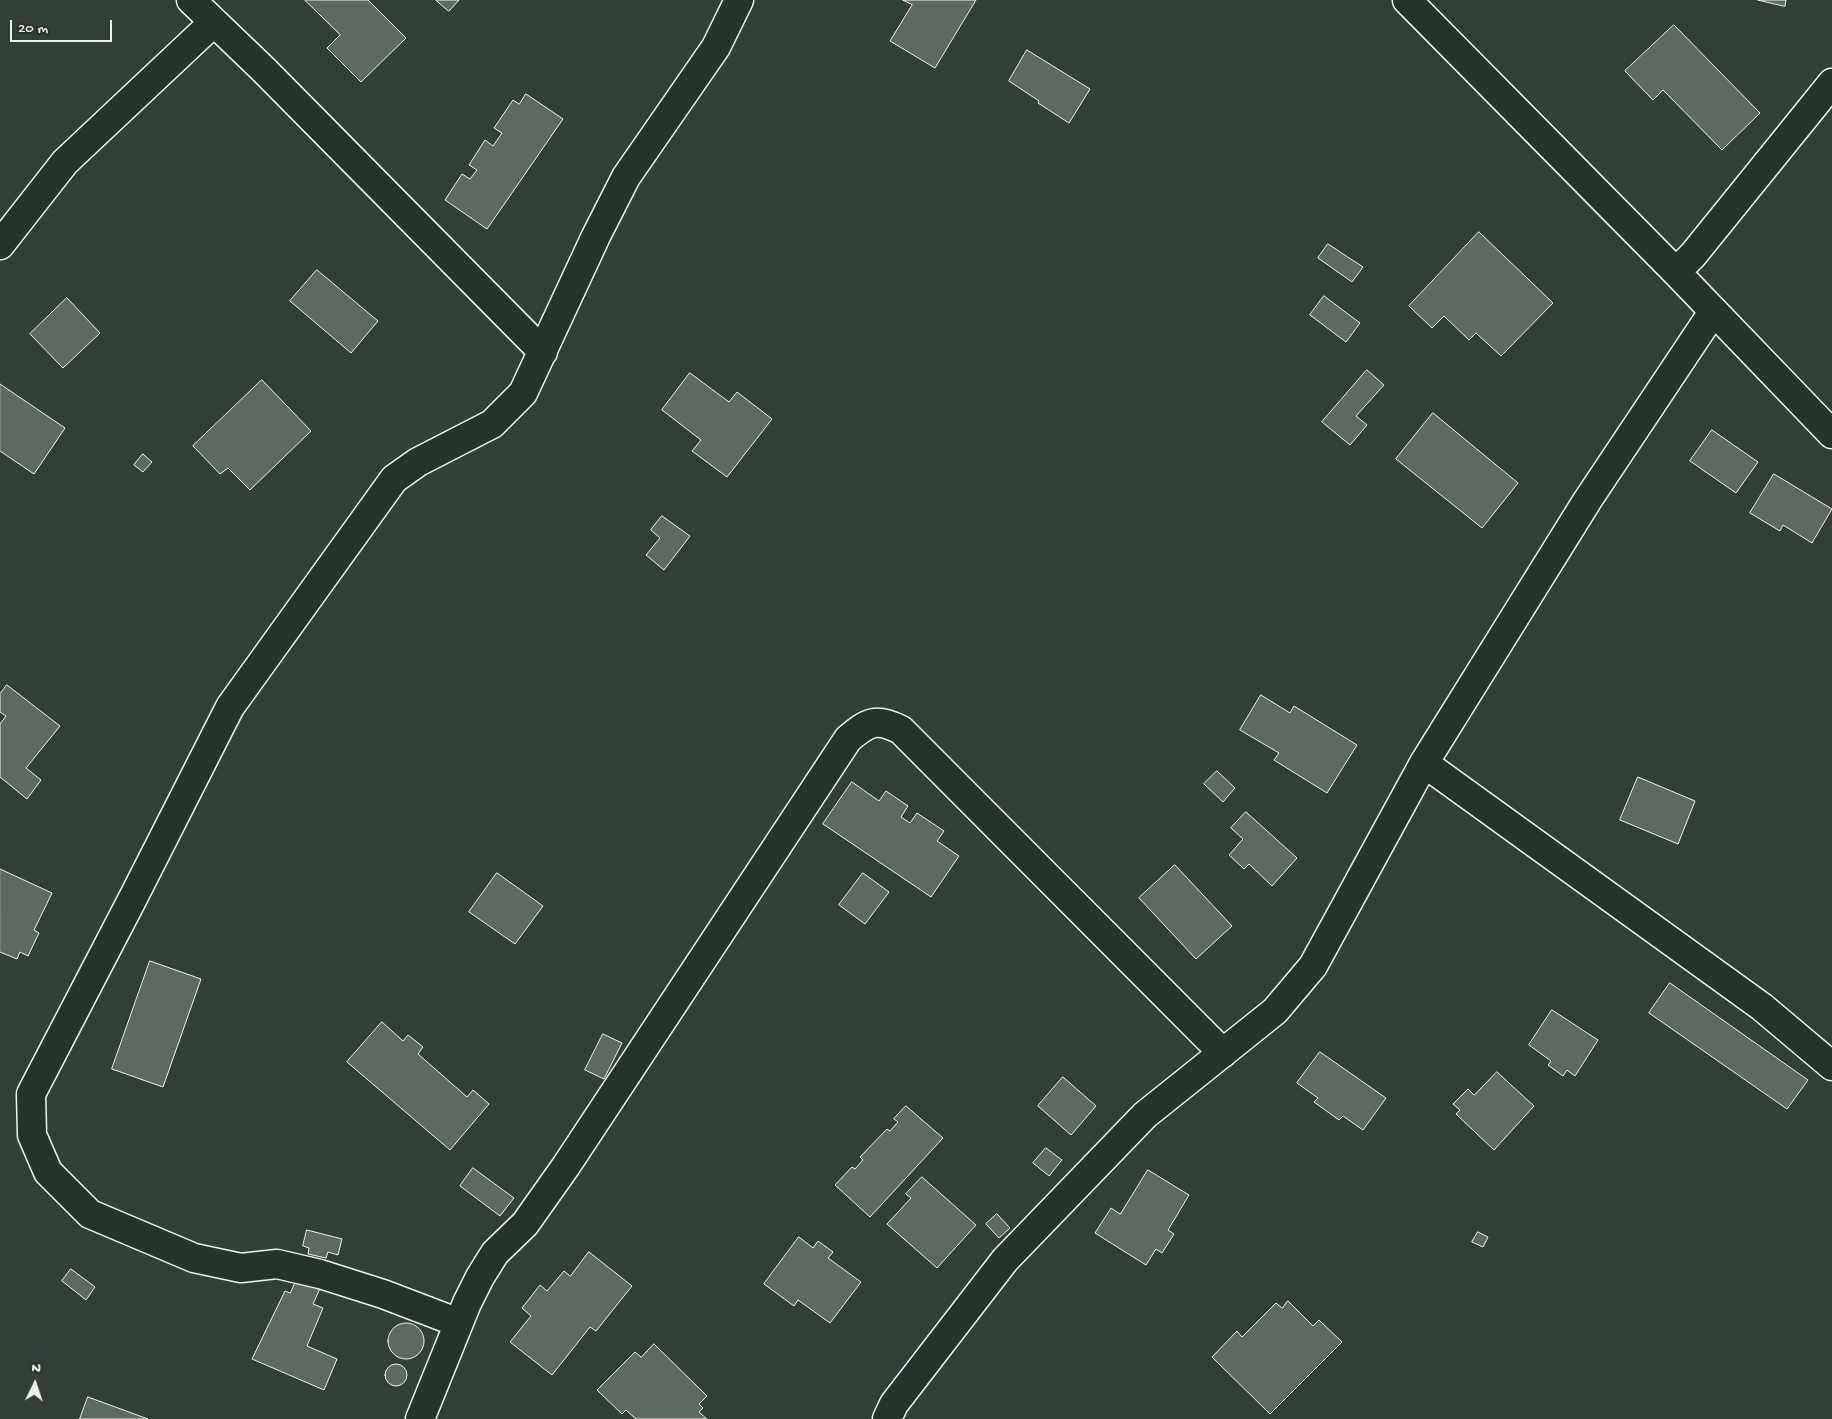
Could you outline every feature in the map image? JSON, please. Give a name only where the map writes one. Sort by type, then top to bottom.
[{"type":"street","points":[[191,0],[543,352]]},
{"type":"street","points":[[459,1323],[383,1294],[320,1274],[277,1264],[241,1268],[194,1258],[90,1214],[48,1172],[32,1135],[30,1094],[230,707],[394,479],[418,462],[492,424],[523,393],[596,236],[626,177],[716,47],[739,0]]},
{"type":"street","points":[[1407,0],[1676,272],[1832,434]]},
{"type":"street","points":[[0,245],[65,162],[214,22]]},
{"type":"street","points":[[1676,272],[1693,255],[1832,83]]},
{"type":"street","points":[[887,1419],[894,1404],[1005,1260],[1145,1115],[1275,1011],[1313,966],[1424,763],[1587,501],[1713,312]]},
{"type":"street","points":[[420,1419],[459,1323],[480,1277],[495,1253],[525,1224],[566,1166],[848,739],[864,725],[874,723],[888,724],[901,730],[1223,1054]]},
{"type":"street","points":[[1424,763],[1762,1007],[1832,1066]]},
{"type":"building","points":[[305,0],[368,0],[406,38],[361,82],[327,48],[340,35]]},
{"type":"building","points":[[436,0],[459,0],[449,11]]},
{"type":"building","points":[[903,0],[976,0],[935,68],[890,41],[912,5]]},
{"type":"building","points":[[1758,0],[1786,0],[1785,6]]},
{"type":"building","points":[[1674,25],[1760,113],[1722,150],[1663,90],[1653,100],[1625,71]]},
{"type":"building","points":[[1027,50],[1090,89],[1069,123],[1009,81]]},
{"type":"building","points":[[526,94],[563,119],[487,229],[445,200],[462,174],[470,179],[477,170],[469,165],[485,140],[493,146],[502,133],[494,128],[513,100],[519,104]]},
{"type":"building","points":[[1479,232],[1553,303],[1501,356],[1476,333],[1469,340],[1444,316],[1432,328],[1409,306]]},
{"type":"building","points":[[1328,244],[1363,267],[1352,282],[1318,258]]},
{"type":"building","points":[[317,270],[378,321],[351,353],[290,301]]},
{"type":"building","points":[[1324,296],[1360,323],[1346,342],[1310,315]]},
{"type":"building","points":[[67,298],[100,333],[63,368],[30,334]]},
{"type":"building","points":[[1367,370],[1384,385],[1356,416],[1367,425],[1350,445],[1322,422]]},
{"type":"building","points":[[690,373],[729,402],[737,392],[772,419],[727,477],[692,451],[701,440],[662,410]]},
{"type":"building","points":[[262,380],[311,431],[250,490],[228,468],[220,474],[193,446]]},
{"type":"building","points":[[0,384],[65,428],[34,474],[0,451]]},
{"type":"building","points":[[1433,413],[1518,483],[1482,528],[1396,459]]},
{"type":"building","points":[[1712,430],[1758,462],[1736,493],[1690,461]]},
{"type":"building","points":[[143,454],[152,462],[143,472],[134,465]]},
{"type":"building","points":[[1774,474],[1832,509],[1812,543],[1783,525],[1780,531],[1750,513]]},
{"type":"building","points":[[662,516],[690,536],[664,570],[646,555],[660,538],[651,530]]},
{"type":"building","points":[[7,685],[60,726],[26,768],[41,780],[27,799],[0,777],[0,724],[6,716],[0,712],[0,694]]},
{"type":"building","points":[[1261,695],[1290,713],[1294,706],[1357,745],[1327,793],[1274,760],[1279,753],[1240,730]]},
{"type":"building","points":[[1217,771],[1235,788],[1223,802],[1204,784]]},
{"type":"building","points":[[1638,777],[1695,801],[1678,844],[1620,820]]},
{"type":"building","points":[[852,782],[879,801],[886,791],[908,806],[901,817],[910,823],[917,813],[944,831],[937,841],[959,856],[931,897],[823,824]]},
{"type":"building","points":[[1246,812],[1297,858],[1272,886],[1249,864],[1244,869],[1229,855],[1243,839],[1231,828]]},
{"type":"building","points":[[1175,865],[1232,926],[1196,959],[1139,898]]},
{"type":"building","points":[[0,869],[52,893],[34,930],[39,933],[28,956],[20,952],[17,959],[0,952]]},
{"type":"building","points":[[497,873],[543,906],[515,944],[469,912]]},
{"type":"building","points":[[863,873],[889,892],[865,924],[839,905]]},
{"type":"building","points":[[150,961],[201,979],[163,1087],[112,1069]]},
{"type":"building","points":[[1670,983],[1808,1080],[1787,1109],[1649,1013]]},
{"type":"building","points":[[1552,1010],[1598,1040],[1575,1076],[1567,1070],[1563,1076],[1548,1065],[1551,1061],[1529,1045]]},
{"type":"building","points":[[382,1022],[403,1041],[408,1035],[423,1047],[418,1054],[467,1097],[473,1090],[489,1104],[450,1150],[347,1062]]},
{"type":"building","points":[[603,1034],[622,1043],[604,1079],[585,1070]]},
{"type":"building","points":[[1320,1052],[1386,1098],[1363,1130],[1343,1116],[1339,1120],[1314,1102],[1318,1098],[1297,1083]]},
{"type":"building","points":[[1497,1072],[1534,1106],[1494,1150],[1456,1114],[1460,1110],[1453,1104],[1468,1089],[1474,1095]]},
{"type":"building","points":[[1063,1077],[1096,1106],[1071,1135],[1038,1106]]},
{"type":"building","points":[[906,1106],[943,1138],[870,1217],[835,1185],[852,1167],[855,1169],[863,1160],[860,1157],[887,1129],[890,1131],[898,1122],[894,1119]]},
{"type":"building","points":[[1046,1148],[1062,1160],[1049,1176],[1033,1163]]},
{"type":"building","points":[[473,1168],[514,1198],[500,1216],[460,1186]]},
{"type":"building","points":[[1148,1170],[1189,1195],[1168,1230],[1174,1234],[1162,1253],[1156,1249],[1146,1265],[1095,1233],[1111,1208],[1120,1214]]},
{"type":"building","points":[[922,1177],[976,1225],[937,1268],[887,1224],[911,1198],[906,1194]]},
{"type":"building","points":[[997,1214],[1010,1228],[999,1238],[986,1224]]},
{"type":"building","points":[[307,1230],[342,1239],[338,1255],[328,1252],[326,1258],[308,1254],[309,1248],[303,1246]]},
{"type":"building","points":[[1478,1232],[1488,1237],[1483,1247],[1472,1242]]},
{"type":"building","points":[[799,1237],[813,1248],[818,1241],[833,1252],[828,1258],[861,1282],[830,1323],[798,1300],[794,1306],[764,1284]]},
{"type":"building","points":[[589,1252],[632,1286],[596,1331],[590,1327],[552,1375],[510,1342],[531,1316],[522,1308],[540,1285],[547,1291],[564,1271],[570,1276]]},
{"type":"building","points":[[71,1269],[95,1287],[86,1300],[62,1281]]},
{"type":"building","points":[[299,1274],[322,1284],[313,1304],[323,1308],[307,1346],[337,1359],[324,1390],[252,1359],[285,1291],[290,1293]]},
{"type":"building","points":[[1288,1301],[1313,1326],[1319,1320],[1342,1342],[1270,1414],[1212,1357],[1237,1331],[1242,1337],[1276,1303],[1282,1308]]},
{"type":"building","points":[[406,1323],[413,1324],[419,1328],[423,1334],[423,1348],[419,1354],[413,1358],[406,1359],[399,1358],[393,1354],[389,1348],[388,1341],[389,1334],[393,1328],[399,1324]]},
{"type":"building","points":[[654,1344],[707,1396],[699,1404],[703,1408],[699,1412],[707,1419],[636,1419],[626,1410],[622,1414],[597,1390],[635,1352],[641,1357]]},
{"type":"building","points":[[396,1364],[404,1367],[407,1375],[404,1383],[396,1386],[388,1383],[385,1375],[388,1367]]},
{"type":"building","points":[[88,1397],[148,1419],[80,1419]]}]
